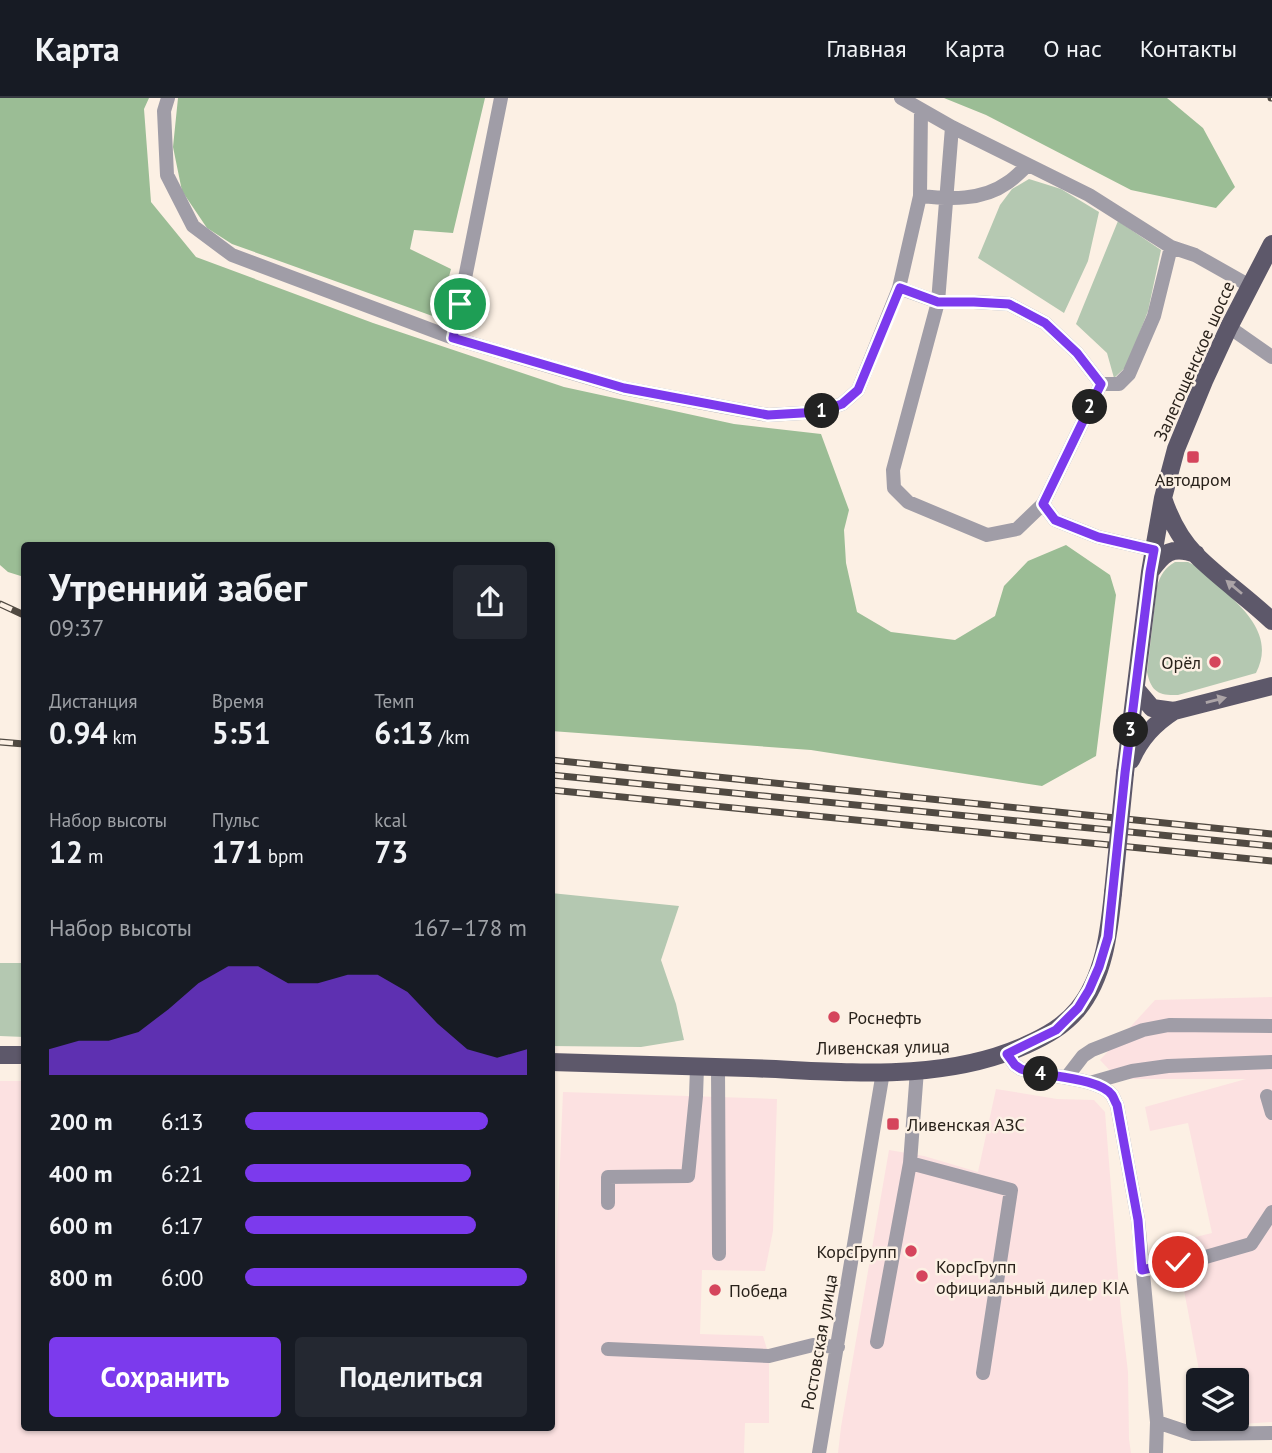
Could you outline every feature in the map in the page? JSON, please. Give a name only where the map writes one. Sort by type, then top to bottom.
[{"type":"main road","name":"Залегощенское шоссе","points":[[1136,689],[1150,572],[1163,498],[1176,449],[1229,327],[1272,244]]},
{"type":"main road","points":[[1163,498],[1176,528],[1196,554],[1272,621]]},
{"type":"main road","points":[[1150,572],[1164,555],[1174,551],[1184,550],[1196,554]]},
{"type":"main road","points":[[1125,773],[1144,736],[1174,711],[1264,688],[1272,678]]},
{"type":"main road","points":[[1136,689],[1152,708],[1174,711]]},
{"type":"main road","name":"Ливенская улица","points":[[555,1062],[883,1072],[948,1069],[1007,1054],[1056,1030],[1078,1008],[1089,990],[1108,937],[1136,689]]},
{"type":"main road","points":[[0,1055],[21,1055]]},
{"type":"street","points":[[169,98],[164,111],[167,175],[193,226],[232,255],[453,338],[624,388],[768,415],[819,412],[842,404],[858,390],[900,288],[920,196],[920,110]]},
{"type":"street","points":[[453,338],[501,98]]},
{"type":"street","points":[[901,98],[952,127],[1089,195],[1171,247],[1195,255],[1250,286]]},
{"type":"street","points":[[952,127],[938,302],[893,470],[894,488],[908,502],[987,535],[1017,529],[1043,504],[1101,384]]},
{"type":"street","points":[[920,196],[947,199],[985,195],[1006,184],[1028,165]]},
{"type":"street","points":[[1101,384],[1119,384],[1129,374],[1154,316],[1171,247]]},
{"type":"street","points":[[900,288],[938,302],[1009,304],[1045,323],[1077,353],[1101,384]]},
{"type":"street","points":[[1229,327],[1272,357]]},
{"type":"street","points":[[1043,504],[1055,520],[1098,537],[1154,550]]},
{"type":"street","points":[[1066,1079],[1076,1064],[1092,1050],[1143,1030],[1169,1025],[1272,1026]]},
{"type":"street","points":[[1007,1054],[1021,1069],[1090,1083],[1105,1089],[1117,1105],[1138,1220],[1157,1422],[1156,1453]]},
{"type":"street","points":[[1090,1083],[1132,1071],[1168,1066],[1272,1062]]},
{"type":"street","points":[[607,1203],[608,1177],[688,1176],[696,1096],[696,1067]]},
{"type":"street","points":[[718,1067],[719,1254]]},
{"type":"street","points":[[877,1342],[910,1163],[917,1070]]},
{"type":"street","name":"Ростовская улица","points":[[819,1453],[883,1072]]},
{"type":"street","points":[[1268,1096],[1272,1113]]},
{"type":"street","points":[[910,1163],[1012,1190],[983,1373]]},
{"type":"street","points":[[1202,1258],[1251,1244],[1272,1212]]},
{"type":"street","points":[[1142,1270],[1178,1262]]},
{"type":"street","points":[[608,1349],[769,1356],[813,1345],[838,1347]]},
{"type":"street","points":[[1157,1422],[1193,1434],[1272,1433]]},
{"type":"shaded area","points":[[1272,997],[1272,1422],[1249,1423],[1249,1368],[1199,1368],[1175,1242],[1212,1233],[1188,1123],[1150,1131],[1145,1107],[1246,1079],[1118,1079],[1100,1060],[1155,1000]]},
{"type":"shaded area","points":[[0,1081],[21,1081],[21,1431],[555,1431],[555,1279],[563,1092],[777,1099],[773,1231],[765,1271],[702,1270],[700,1334],[763,1336],[769,1356],[769,1423],[745,1423],[744,1453],[0,1453]]},
{"type":"shaded area","points":[[996,1089],[1057,1099],[1094,1100],[1105,1112],[1128,1372],[1131,1453],[838,1453],[889,1150],[924,1156],[978,1172]]},
{"type":"green space","points":[[0,98],[149,98],[144,109],[151,202],[196,257],[373,323],[564,387],[734,424],[821,434],[849,510],[844,530],[846,563],[857,612],[891,632],[955,640],[995,616],[1004,586],[1028,561],[1066,545],[1110,575],[1116,595],[1096,756],[1042,786],[811,750],[555,731],[555,542],[21,542],[21,576],[8,572],[0,565]]},
{"type":"green space","points":[[178,98],[485,98],[453,233],[414,230],[410,249],[451,269],[438,318],[232,244],[207,228],[182,191],[173,147]]},
{"type":"green space","points":[[944,98],[1167,98],[1203,128],[1235,187],[1216,208],[1131,190],[986,115]]},
{"type":"green space","points":[[1029,179],[1061,189],[1099,212],[1088,261],[1064,313],[978,258],[1000,205],[1012,189]]},
{"type":"green space","points":[[1118,221],[1161,250],[1148,311],[1127,366],[1114,378],[1107,353],[1076,324]]},
{"type":"green space","points":[[1175,562],[1188,562],[1198,567],[1231,597],[1253,622],[1258,631],[1262,651],[1256,673],[1178,695],[1160,693],[1153,688],[1147,672],[1157,586],[1164,572]]},
{"type":"green space","points":[[555,893],[679,906],[661,960],[676,1004],[684,1040],[641,1047],[555,1046]]},
{"type":"green space","points":[[0,963],[21,963],[21,1037],[0,1036]]},
{"type":"tunnel","points":[[1178,1262],[1202,1258]]},
{"type":"railway","points":[[0,604],[21,614]]},
{"type":"railway","points":[[0,742],[21,744]]},
{"type":"railway","points":[[555,760],[1272,834]]},
{"type":"railway","points":[[555,775],[1272,846]]},
{"type":"railway","points":[[555,790],[1272,861]]},
{"type":"place","name":"Автодром","points":[[1193,457]]},
{"type":"place","name":"Орёл","points":[[1215,662]]},
{"type":"place","name":"Роснефть","points":[[834,1017]]},
{"type":"place","name":"Ливенская АЗС","points":[[893,1124]]},
{"type":"place","name":"КорсГрупп","points":[[911,1251]]},
{"type":"place","name":"КорсГрупп официальный дилер KIA","points":[[922,1276]]},
{"type":"place","name":"Победа","points":[[715,1290]]},
{"type":"route","points":[[460,304],[453,338],[624,388],[768,415],[819,412],[842,404],[858,390],[900,288],[938,302],[1009,304],[1045,323],[1077,353],[1101,384],[1043,504],[1055,520],[1098,537],[1154,550],[1125,773],[1108,937],[1099,967],[1078,1008],[1056,1030],[1007,1054],[1021,1069],[1090,1083],[1112,1095],[1117,1105],[1138,1220],[1142,1270],[1178,1262]]}]
